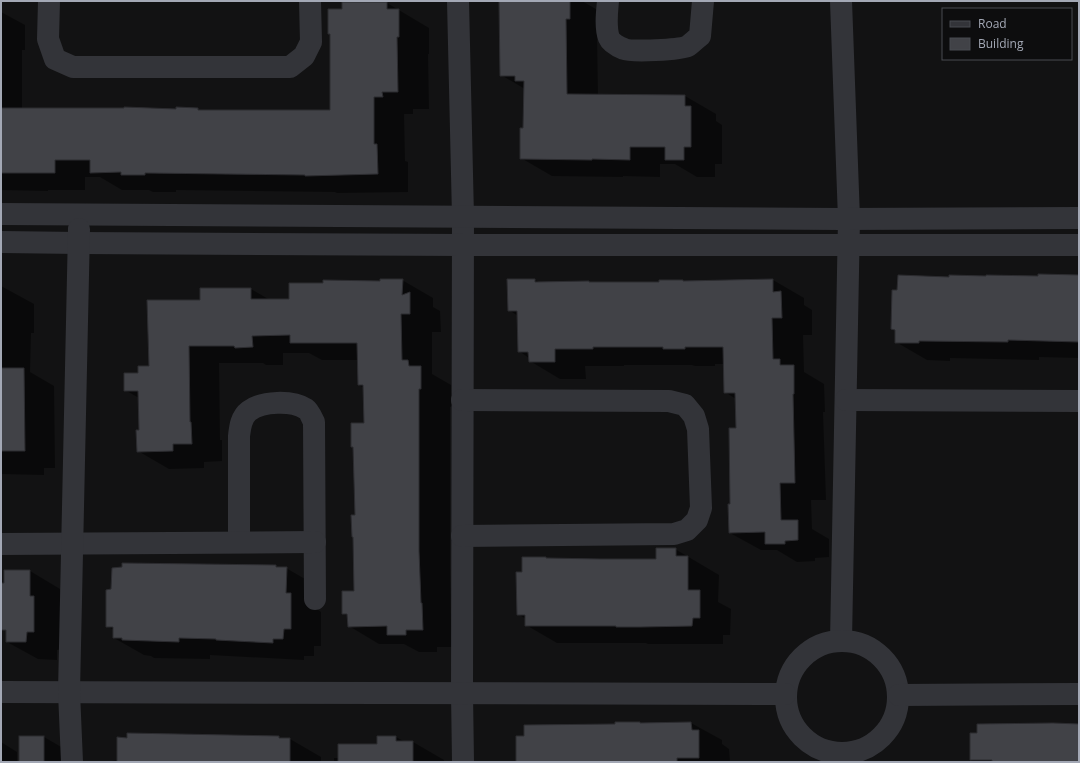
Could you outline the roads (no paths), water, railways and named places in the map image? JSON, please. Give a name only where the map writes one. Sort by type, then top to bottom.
[{"type":"street","points":[[49,1],[48,39],[55,59],[73,67],[290,67],[304,56],[311,42],[310,1]]},
{"type":"street","points":[[458,1],[463,217],[463,762]]},
{"type":"street","points":[[608,1],[607,22],[609,38],[614,44],[625,50],[657,50],[674,49],[687,46],[700,36],[703,1]]},
{"type":"street","points":[[841,1],[849,219],[842,641]]},
{"type":"street","points":[[1,214],[849,219],[1079,218]]},
{"type":"street","points":[[72,762],[69,692],[80,214]]},
{"type":"street","points":[[1,242],[1079,245]]},
{"type":"street","points":[[462,400],[669,401],[685,405],[694,416],[698,429],[701,508],[698,520],[687,530],[674,534],[462,536]]},
{"type":"street","points":[[846,400],[1079,401]]},
{"type":"street","points":[[239,542],[240,423],[248,411],[264,404],[290,403],[307,410],[314,422],[315,599]]},
{"type":"street","points":[[1,544],[315,542]]},
{"type":"street","points":[[832,641],[842,641],[851,641],[870,647],[884,659],[895,676],[899,695],[896,713],[889,729],[876,742],[841,758],[823,751],[807,742],[795,729],[787,712],[785,694],[788,675],[799,659],[814,647],[832,641]]},
{"type":"street","points":[[1,692],[785,694]]},
{"type":"street","points":[[899,695],[1079,694]]}]
